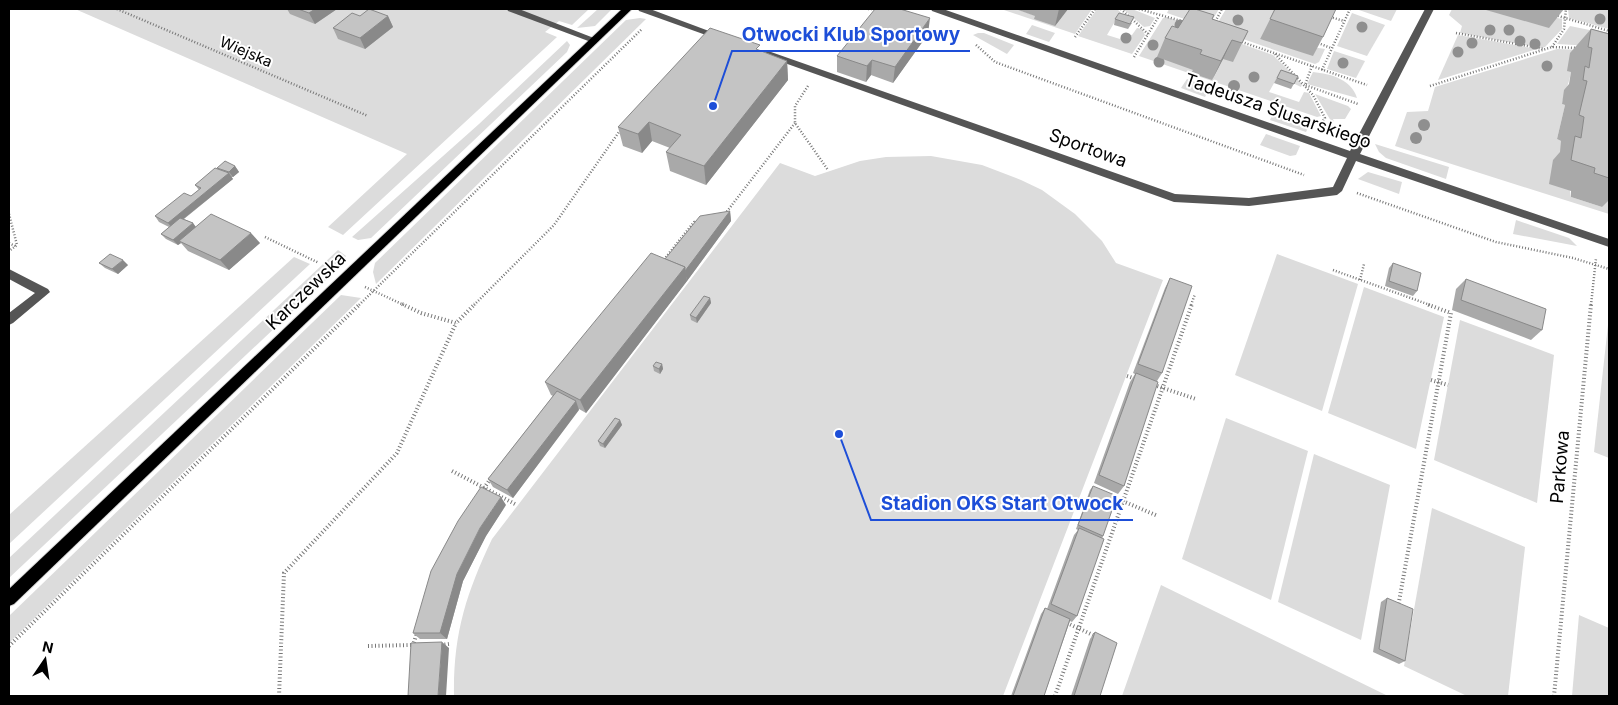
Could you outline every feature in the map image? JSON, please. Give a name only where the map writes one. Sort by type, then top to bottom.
[{"type":"main road","name":"Karczewska","points":[[9,599],[627,9]]},
{"type":"street","points":[[511,9],[594,40]]},
{"type":"street","points":[[642,9],[729,40]]},
{"type":"street","name":"Tadeusza Ślusarskiego","points":[[935,9],[1604,242]]},
{"type":"street","points":[[1339,188],[1353,156],[1430,9]]},
{"type":"street","name":"Sportowa","points":[[756,50],[1174,198],[1248,202],[1337,191],[1339,188]]},
{"type":"street","points":[[9,274],[44,292],[9,320]]},
{"type":"path","name":"Wiejska","points":[[116,9],[368,116]]},
{"type":"path","points":[[868,9],[880,9]]},
{"type":"path","points":[[1076,37],[1095,9]]},
{"type":"path","points":[[1120,9],[1148,34]]},
{"type":"path","points":[[1139,9],[1193,25]]},
{"type":"path","points":[[1210,31],[1222,9]]},
{"type":"path","points":[[1322,70],[1350,9]]},
{"type":"path","points":[[1552,47],[1564,30],[1566,9]]},
{"type":"path","points":[[1552,14],[1609,31]]},
{"type":"path","points":[[1134,57],[1159,16]]},
{"type":"path","points":[[1330,16],[1344,21]]},
{"type":"path","points":[[9,646],[642,28]]},
{"type":"path","points":[[1456,33],[1545,50]]},
{"type":"path","points":[[1238,41],[1373,87]]},
{"type":"path","points":[[972,43],[995,62],[1339,188],[1496,242],[1573,258],[1609,270]]},
{"type":"path","points":[[1318,44],[1331,48]]},
{"type":"path","points":[[1430,86],[1552,47],[1581,48]]},
{"type":"path","points":[[1274,54],[1313,95],[1325,118],[1322,122]]},
{"type":"path","points":[[1305,85],[1312,66]]},
{"type":"path","points":[[818,71],[795,106],[795,123],[828,170]]},
{"type":"path","points":[[1305,85],[1359,104]]},
{"type":"path","points":[[279,696],[284,573],[397,453],[456,323],[554,225],[626,122]]},
{"type":"path","points":[[721,219],[795,123]]},
{"type":"path","points":[[9,214],[17,245],[9,251]]},
{"type":"path","points":[[657,268],[694,222],[703,221]]},
{"type":"path","points":[[265,237],[319,263]]},
{"type":"path","name":"Parkowa","points":[[1554,696],[1576,445],[1596,265],[1604,242]]},
{"type":"path","points":[[9,243],[15,246]]},
{"type":"path","points":[[1360,280],[1364,264]]},
{"type":"path","points":[[1333,270],[1451,313],[1398,608]]},
{"type":"path","points":[[348,276],[371,291],[421,313],[456,323]]},
{"type":"path","points":[[1055,696],[1194,294]]},
{"type":"path","points":[[1127,376],[1196,399]]},
{"type":"path","points":[[1431,380],[1448,386]]},
{"type":"path","points":[[452,471],[515,504]]},
{"type":"path","points":[[480,495],[496,472]]},
{"type":"path","points":[[1106,494],[1158,516]]},
{"type":"path","points":[[1061,620],[1101,638]]},
{"type":"path","points":[[412,654],[418,628]]},
{"type":"path","points":[[431,645],[450,644]]},
{"type":"path","points":[[368,646],[422,645]]},
{"type":"shaded area","points":[[75,9],[589,9],[572,25],[559,21],[545,32],[557,37],[343,235],[328,227],[407,154]]},
{"type":"shaded area","points":[[598,9],[612,9],[595,26],[577,28]]},
{"type":"shaded area","points":[[1001,9],[1015,9],[1037,16],[1068,9],[1092,9],[1075,34]]},
{"type":"shaded area","points":[[1097,9],[1117,9],[1132,23],[1117,18],[1107,35],[1120,39],[1124,34],[1132,35],[1137,28],[1142,29],[1145,35],[1132,54],[1078,36]]},
{"type":"shaded area","points":[[1123,9],[1132,9],[1155,18],[1150,26],[1144,27]]},
{"type":"shaded area","points":[[1169,9],[1219,9],[1208,27],[1167,13]]},
{"type":"shaded area","points":[[1226,9],[1275,9],[1260,39],[1325,49],[1319,62],[1315,64],[1214,29]]},
{"type":"shaded area","points":[[1356,9],[1397,9],[1391,21]]},
{"type":"shaded area","points":[[1452,9],[1507,11],[1549,16],[1562,19],[1562,29],[1545,47],[1541,48],[1460,33],[1462,26],[1449,15]]},
{"type":"shaded area","points":[[1568,9],[1609,9],[1609,29],[1569,18]]},
{"type":"shaded area","points":[[1352,13],[1385,25],[1367,56],[1337,46]]},
{"type":"shaded area","points":[[1167,17],[1273,55],[1302,84],[1301,87],[1278,76],[1269,92],[1299,102],[1304,92],[1309,93],[1321,116],[1317,117],[1139,56],[1163,18]]},
{"type":"shaded area","points":[[646,19],[376,284],[373,272],[375,263],[626,20]]},
{"type":"shaded area","points":[[1032,25],[1055,33],[1049,42],[1026,34]]},
{"type":"shaded area","points":[[1570,26],[1609,34],[1609,47],[1557,44]]},
{"type":"shaded area","points":[[984,33],[1014,45],[1007,54],[973,35]]},
{"type":"shaded area","points":[[1458,35],[1537,49],[1438,80]]},
{"type":"shaded area","points":[[567,41],[570,45],[567,52],[371,238],[358,240],[352,237],[479,124]]},
{"type":"shaded area","points":[[1557,49],[1609,51],[1571,72],[1562,104],[1565,105],[1557,139],[1561,141],[1571,197],[1602,207],[1609,192],[1609,214],[1395,146],[1407,112],[1428,111],[1435,87]]},
{"type":"shaded area","points":[[1334,51],[1365,61],[1356,78],[1327,69]]},
{"type":"shaded area","points":[[1313,72],[1327,74],[1340,79],[1350,86],[1357,98],[1307,84]]},
{"type":"shaded area","points":[[1187,79],[1210,87],[1205,97],[1181,88]]},
{"type":"shaded area","points":[[1315,94],[1348,106],[1351,109],[1345,119],[1333,119],[1334,122],[1331,121]]},
{"type":"shaded area","points":[[1275,109],[1306,119],[1310,124],[1306,132],[1270,120]]},
{"type":"shaded area","points":[[1266,134],[1300,146],[1296,155],[1290,156],[1260,145]]},
{"type":"shaded area","points":[[1375,144],[1449,167],[1446,179],[1386,158],[1379,152]]},
{"type":"shaded area","points":[[931,156],[982,165],[1042,190],[1075,214],[1102,241],[1116,263],[1163,280],[1003,696],[454,696],[456,653],[463,615],[468,596],[492,539],[780,163],[815,176],[860,161],[886,157]]},
{"type":"shaded area","points":[[1368,172],[1402,182],[1399,194],[1358,179]]},
{"type":"shaded area","points":[[1516,220],[1569,238],[1577,246],[1513,234]]},
{"type":"shaded area","points":[[338,250],[346,256],[330,276],[9,578],[9,558]]},
{"type":"shaded area","points":[[1277,254],[1358,284],[1322,411],[1235,375]]},
{"type":"shaded area","points":[[294,257],[310,264],[9,544],[9,515]]},
{"type":"shaded area","points":[[1364,287],[1444,317],[1416,449],[1328,413]]},
{"type":"shaded area","points":[[341,295],[361,298],[9,643],[9,616]]},
{"type":"shaded area","points":[[1609,316],[1609,458],[1594,452]]},
{"type":"shaded area","points":[[1460,320],[1554,355],[1537,503],[1434,460]]},
{"type":"shaded area","points":[[1226,418],[1308,451],[1271,600],[1182,559]]},
{"type":"shaded area","points":[[1314,454],[1390,485],[1361,640],[1278,602]]},
{"type":"shaded area","points":[[1432,508],[1525,547],[1508,696],[1467,696],[1404,666]]},
{"type":"shaded area","points":[[1161,585],[1388,696],[1122,696]]},
{"type":"shaded area","points":[[1579,615],[1609,628],[1609,696],[1572,696]]},
{"type":"building","points":[[298,9],[315,9],[309,13]]},
{"type":"building","points":[[369,9],[388,16],[360,38],[333,28],[352,13],[360,16]]},
{"type":"building","points":[[875,9],[900,9],[930,18],[895,67],[872,60],[867,66],[837,56]]},
{"type":"building","points":[[1190,9],[1214,15],[1212,19],[1248,31],[1242,43],[1232,40],[1221,61],[1200,54],[1202,50],[1165,38],[1172,26],[1178,28]]},
{"type":"building","points":[[1275,9],[1336,9],[1323,37],[1270,19]]},
{"type":"building","points":[[1119,13],[1134,17],[1130,24],[1115,19]]},
{"type":"building","points":[[710,28],[760,45],[756,49],[787,61],[704,166],[666,152],[681,135],[649,122],[638,134],[618,127]]},
{"type":"building","points":[[1591,29],[1609,34],[1609,178],[1594,173],[1595,168],[1571,160],[1575,136],[1581,138],[1584,117],[1579,115],[1587,81],[1583,80],[1585,66],[1589,68],[1592,48],[1588,47]]},
{"type":"building","points":[[1281,70],[1298,76],[1294,84],[1277,78]]},
{"type":"building","points":[[225,161],[235,166],[229,172],[217,168]]},
{"type":"building","points":[[215,168],[229,173],[168,223],[155,216],[184,193],[191,196],[201,188],[195,185]]},
{"type":"building","points":[[730,211],[685,271],[685,267],[665,259],[700,216]]},
{"type":"building","points":[[211,214],[251,233],[220,260],[179,241]]},
{"type":"building","points":[[180,218],[193,223],[173,240],[161,234]]},
{"type":"building","points":[[651,253],[685,267],[580,400],[545,382]]},
{"type":"building","points":[[110,254],[123,260],[112,269],[99,263]]},
{"type":"building","points":[[1393,263],[1421,273],[1417,291],[1389,281]]},
{"type":"building","points":[[1170,278],[1192,286],[1162,373],[1138,364]]},
{"type":"building","points":[[1466,279],[1546,309],[1542,330],[1461,300]]},
{"type":"building","points":[[704,296],[710,298],[696,318],[690,315]]},
{"type":"building","points":[[656,362],[662,364],[659,369],[653,366]]},
{"type":"building","points":[[1136,373],[1158,382],[1124,486],[1099,475]]},
{"type":"building","points":[[557,391],[576,401],[507,490],[488,479]]},
{"type":"building","points":[[615,418],[620,420],[603,444],[598,441]]},
{"type":"building","points":[[1093,486],[1117,496],[1103,536],[1078,525]]},
{"type":"building","points":[[481,487],[501,497],[480,528],[457,574],[440,633],[413,633],[431,571],[458,521]]},
{"type":"building","points":[[1079,528],[1104,539],[1077,616],[1051,604]]},
{"type":"building","points":[[1387,598],[1413,609],[1405,661],[1379,649]]},
{"type":"building","points":[[1045,608],[1070,619],[1044,696],[1013,696]]},
{"type":"building","points":[[1095,632],[1117,643],[1100,696],[1074,696]]},
{"type":"building","points":[[442,642],[438,696],[408,696],[411,643]]},
{"type":"place","name":"Otwocki Klub Sportowy","points":[[713,106]]},
{"type":"place","name":"Stadion OKS Start Otwock","points":[[839,434]]}]
